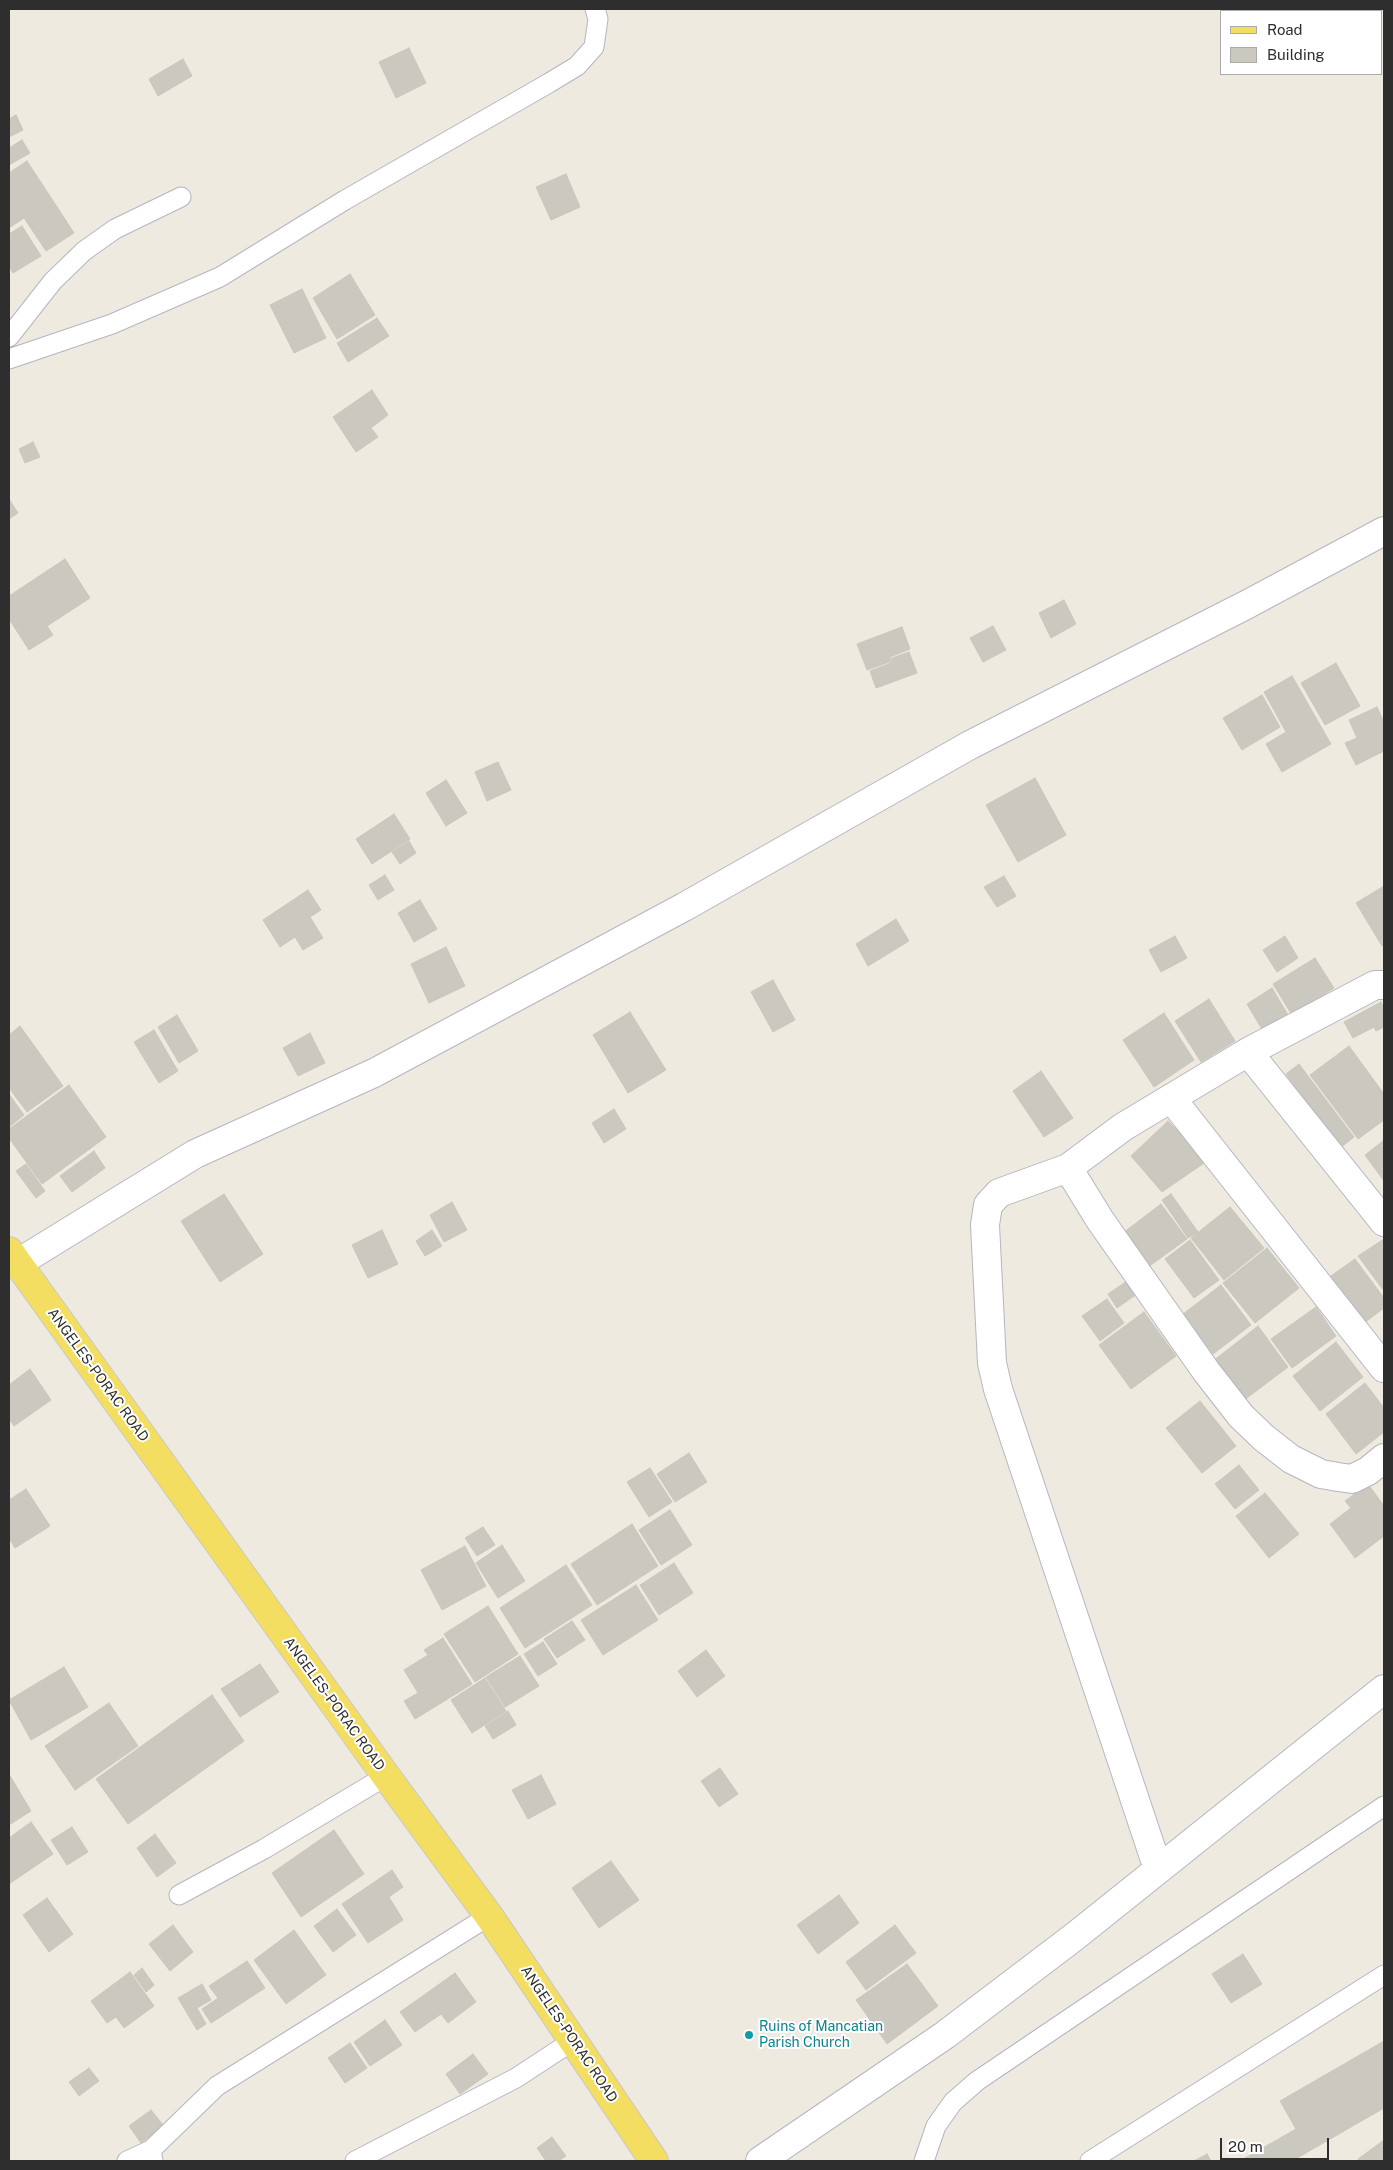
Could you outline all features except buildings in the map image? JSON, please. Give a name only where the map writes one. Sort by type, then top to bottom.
[{"type":"main road","name":"ANGELES-PORAC ROAD","points":[[13,1257],[386,1776],[489,1916],[654,2161]]},
{"type":"street","points":[[13,1257],[195,1154],[374,1073],[684,908],[970,745],[1384,531]]},
{"type":"street","points":[[1158,1869],[998,1389],[992,1363],[985,1225],[988,1205],[1000,1193],[1068,1168],[1123,1127],[1248,1052],[1375,984],[1384,985]]},
{"type":"street","points":[[1248,1052],[1384,1222]]},
{"type":"street","points":[[1171,1098],[1384,1368]]},
{"type":"street","points":[[1068,1168],[1100,1220],[1206,1371],[1241,1416],[1264,1438],[1291,1460],[1321,1474],[1338,1477],[1352,1479],[1368,1471],[1384,1458]]},
{"type":"street","points":[[760,2161],[945,2035],[1074,1937],[1384,1689]]},
{"type":"lane","points":[[9,359],[112,324],[220,277],[345,200],[549,83],[577,66],[594,46],[598,19],[595,9]]},
{"type":"lane","points":[[9,338],[53,281],[84,251],[115,229],[180,197]]},
{"type":"lane","points":[[179,1895],[264,1849],[386,1776]]},
{"type":"lane","points":[[924,2161],[936,2126],[953,2102],[977,2081],[1384,1806]]},
{"type":"lane","points":[[127,2161],[152,2156],[217,2086],[489,1916]]},
{"type":"lane","points":[[1090,2161],[1384,1975]]},
{"type":"lane","points":[[355,2161],[516,2078],[574,2040]]},
{"type":"place","name":"Ruins of Mancatian Parish Church","points":[[749,2035]]}]
